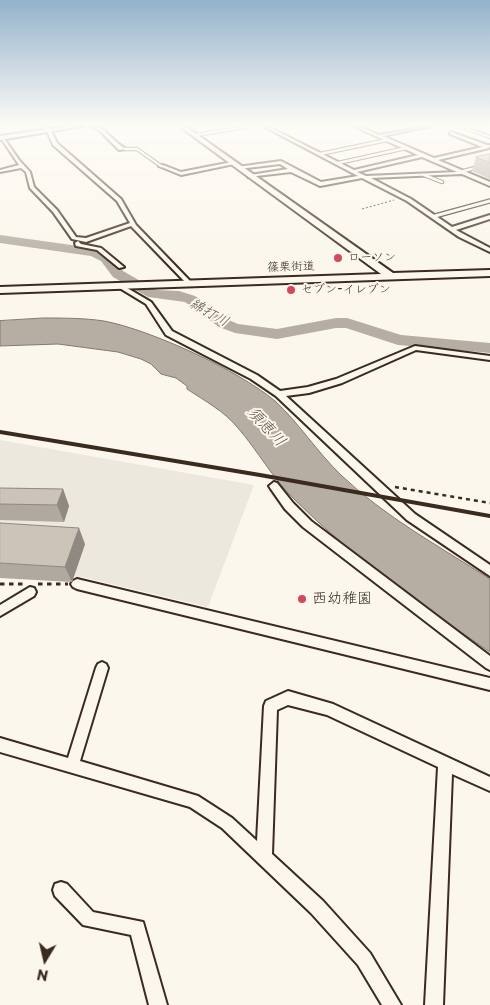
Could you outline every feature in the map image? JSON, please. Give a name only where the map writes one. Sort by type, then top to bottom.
[{"type":"street","points":[[28,173],[32,187],[55,211],[74,238],[86,240],[133,224]]},
{"type":"street","points":[[88,173],[119,200],[133,224],[189,283]]},
{"type":"street","points":[[246,173],[390,276]]},
{"type":"street","points":[[250,176],[272,173]]},
{"type":"street","points":[[298,173],[320,184],[365,176],[451,173]]},
{"type":"street","points":[[358,173],[406,198],[461,236],[490,250]]},
{"type":"street","points":[[409,173],[413,175]]},
{"type":"street","points":[[464,173],[490,184]]},
{"type":"street","points":[[452,229],[490,217]]},
{"type":"street","points":[[79,240],[78,245],[99,249],[121,267]]},
{"type":"street","name":"篠栗街道","points":[[120,286],[490,273]]},
{"type":"street","points":[[0,290],[120,286],[150,303],[169,333],[254,377],[278,394],[411,517],[490,571]]},
{"type":"street","points":[[278,394],[309,390],[339,380],[416,348],[490,358]]},
{"type":"street","points":[[274,486],[289,506],[307,524],[490,664]]},
{"type":"street","points":[[77,584],[490,684]]},
{"type":"street","points":[[0,610],[30,592]]},
{"type":"street","points":[[72,766],[102,668]]},
{"type":"street","points":[[264,857],[271,706],[288,698],[328,709],[490,784]]},
{"type":"street","points":[[0,744],[193,801],[227,823],[318,907],[364,959],[392,1005]]},
{"type":"street","points":[[434,1005],[445,764]]},
{"type":"street","points":[[61,890],[89,919],[137,928],[158,1005]]},
{"type":"lane","points":[[424,175],[442,182]]},
{"type":"lane","points":[[434,216],[490,201]]},
{"type":"path","points":[[362,209],[406,198]]},
{"type":"path","points":[[376,484],[490,503]]},
{"type":"shaded area","points":[[0,440],[254,485],[208,607],[82,577],[0,578]]},
{"type":"water","name":"須恵川","points":[[43,318],[104,321],[145,333],[217,364],[259,389],[275,401],[332,466],[358,490],[394,518],[490,579],[490,652],[414,599],[340,542],[287,492],[227,416],[187,389],[187,386],[176,378],[161,374],[151,364],[141,359],[118,352],[58,344],[0,346],[0,321]]},
{"type":"building","points":[[0,488],[63,489],[57,505],[0,504]]},
{"type":"building","points":[[0,523],[79,528],[65,567],[0,563]]},
{"type":"waterway","name":"綿打川","points":[[0,239],[95,252],[106,258],[118,274],[153,294],[190,299],[225,324],[235,328],[277,334],[336,323],[347,323],[382,333],[398,340],[490,348]]},
{"type":"railway","points":[[0,432],[260,475],[490,516]]},
{"type":"place","name":"ローソン","points":[[338,258]]},
{"type":"place","name":"セブン-イレブン","points":[[291,290]]},
{"type":"place","name":"西幼稚園","points":[[302,599]]}]
